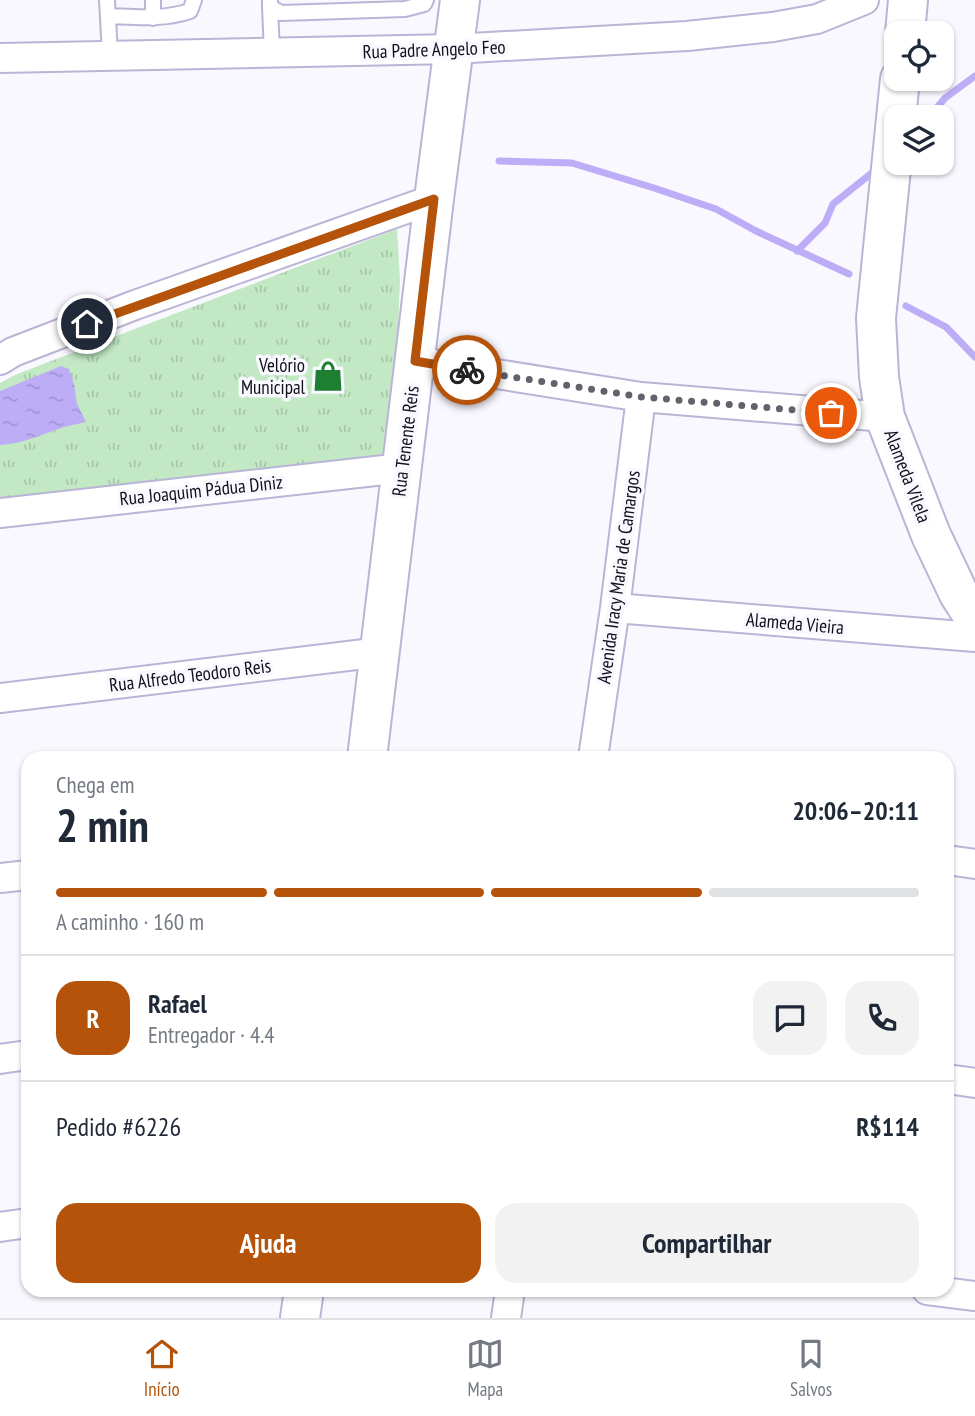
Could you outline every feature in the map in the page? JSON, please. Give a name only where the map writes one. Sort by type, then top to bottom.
[{"type":"street","name":"Rua Tenente Reis","points":[[368,751],[460,0]]},
{"type":"street","name":"Rua Padre Angelo Feo","points":[[0,58],[453,50],[687,36],[773,27],[817,19],[864,0]]},
{"type":"street","points":[[906,21],[908,0]]},
{"type":"street","points":[[885,417],[879,377],[876,318],[899,91]]},
{"type":"street","points":[[0,360],[13,352],[135,305],[434,199]]},
{"type":"street","name":"Alameda Vilela","points":[[415,361],[642,397],[885,417],[931,535],[959,594],[974,634]]},
{"type":"street","name":"Avenida Iracy Maria de Camargos","points":[[594,751],[642,397]]},
{"type":"street","name":"Rua Joaquim Pádua Diniz","points":[[0,513],[402,468]]},
{"type":"street","name":"Alameda Vieira","points":[[615,608],[974,634]]},
{"type":"street","name":"Rua Alfredo Teodoro Reis","points":[[0,698],[380,652]]},
{"type":"street","points":[[954,861],[975,864]]},
{"type":"street","points":[[0,878],[21,875]]},
{"type":"street","points":[[0,1059],[21,1056]]},
{"type":"street","points":[[954,1080],[975,1083]]},
{"type":"street","points":[[0,1227],[21,1224]]},
{"type":"street","points":[[954,1293],[975,1296]]},
{"type":"street","points":[[300,1318],[303,1297]]},
{"type":"street","points":[[506,1318],[509,1297]]},
{"type":"lane","points":[[107,0],[110,55]]},
{"type":"lane","points":[[152,0],[153,18]]},
{"type":"lane","points":[[108,16],[176,16],[190,11],[194,0]]},
{"type":"lane","points":[[270,4],[281,13],[321,6],[382,5],[405,9],[424,4],[426,0]]},
{"type":"lane","points":[[270,4],[272,53]]},
{"type":"green space","points":[[397,229],[400,280],[393,453],[0,510],[0,383],[17,374]]},
{"type":"water","points":[[61,366],[69,369],[77,404],[86,422],[25,441],[0,445],[0,391]]},
{"type":"waterway","points":[[939,105],[975,76]]},
{"type":"waterway","points":[[499,161],[572,163],[654,188],[716,209],[756,231],[849,274]]},
{"type":"waterway","points":[[797,251],[825,223],[833,204],[878,168]]},
{"type":"waterway","points":[[906,306],[946,327],[975,357]]},
{"type":"way so far","points":[[467,370],[642,397],[831,413]]},
{"type":"place","name":"Velório Municipal","points":[[328,376]]},
{"type":"route","points":[[87,324],[434,199],[415,361],[467,370]]}]
